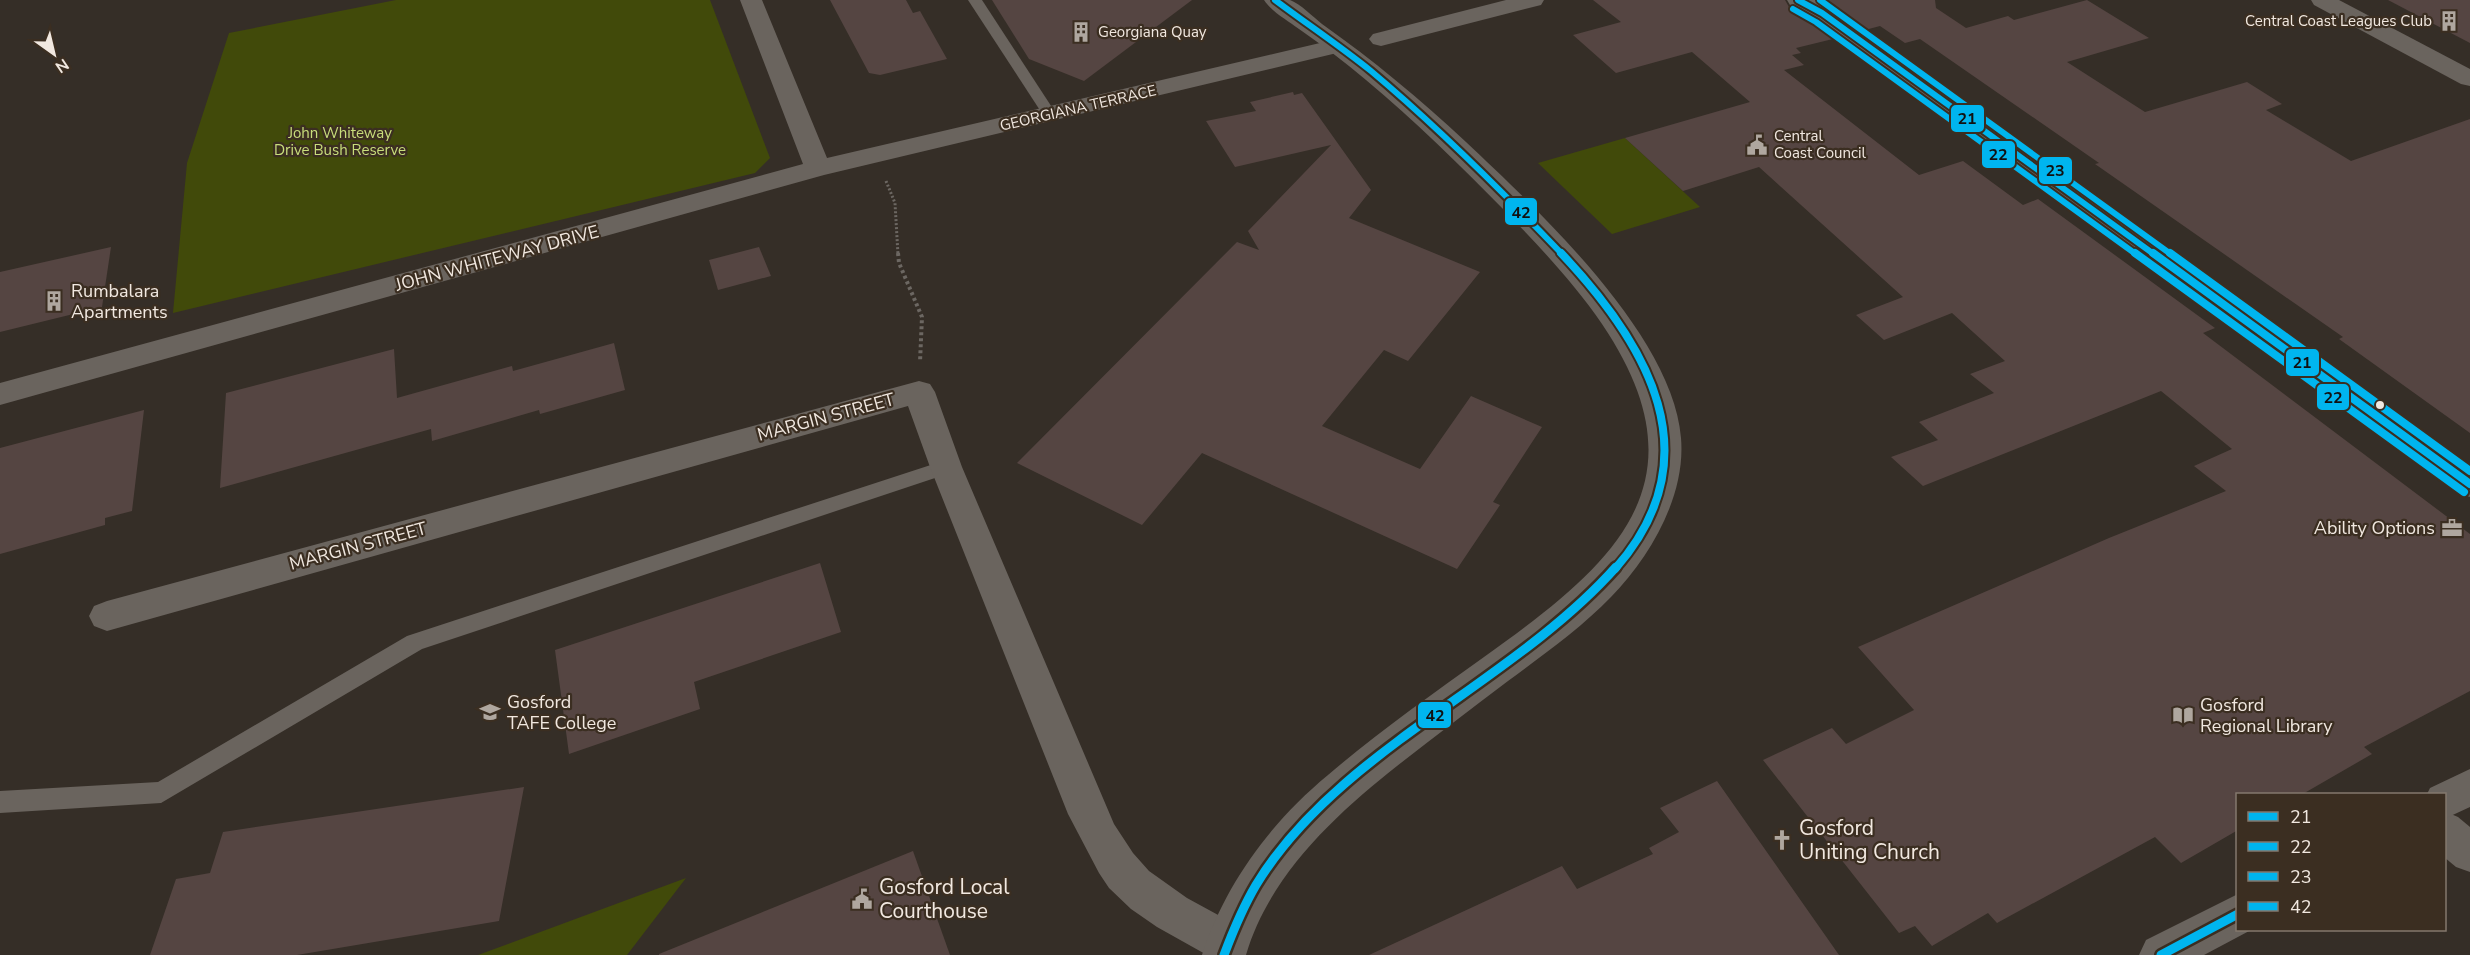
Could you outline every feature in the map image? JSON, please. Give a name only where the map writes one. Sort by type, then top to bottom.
[{"type":"street","points":[[751,0],[818,168]]},
{"type":"street","points":[[1226,949],[1251,892],[1282,846],[1319,806],[1360,770],[1575,609],[1610,573],[1638,537],[1657,499],[1666,461],[1663,423],[1649,382],[1631,344],[1577,271],[1456,147],[1377,76],[1275,0]]},
{"type":"street","points":[[1798,0],[1815,7],[2470,484]]},
{"type":"street","points":[[2322,0],[2470,78]]},
{"type":"street","points":[[1381,39],[1517,2]]},
{"type":"street","name":"GEORGIANA TERRACE","points":[[818,168],[1337,46]]},
{"type":"street","name":"JOHN WHITEWAY DRIVE","points":[[0,394],[818,168]]},
{"type":"street","name":"MARGIN STREET","points":[[107,616],[919,392],[946,467],[1083,804],[1105,849],[1125,876],[1147,895],[1226,949]]},
{"type":"street","points":[[2446,800],[2470,787]]},
{"type":"street","points":[[2446,831],[2470,853]]},
{"type":"street","points":[[2161,955],[2236,915]]},
{"type":"lane","points":[[975,0],[1050,115]]},
{"type":"lane","points":[[0,802],[160,792],[415,642],[946,467]]},
{"type":"path","points":[[875,155],[895,203],[899,263],[922,317],[919,392]]},
{"type":"green space","name":"John Whiteway Drive Bush Reserve","points":[[396,0],[710,0],[770,158],[755,173],[173,313],[187,163],[229,33]]},
{"type":"green space","points":[[1625,138],[1700,207],[1612,234],[1538,163]]},
{"type":"green space","points":[[686,878],[627,955],[478,955]]},
{"type":"building","points":[[830,0],[906,0],[913,13],[920,11],[947,59],[880,75],[869,73]]},
{"type":"building","name":"Georgiana Quay","points":[[992,0],[1192,0],[1084,81],[1029,59]]},
{"type":"building","points":[[1593,0],[1785,0],[1789,7],[1813,20],[1837,38],[1796,48],[1801,53],[1792,55],[1804,65],[1784,70],[1919,175],[1963,161],[2023,205],[2038,199],[2215,328],[2203,333],[2470,534],[2470,691],[2364,747],[2372,754],[2304,793],[2236,793],[2236,831],[2181,863],[2155,837],[1997,923],[1988,913],[1932,946],[1915,926],[1899,933],[1763,760],[1832,728],[1846,744],[1914,710],[1858,647],[2109,538],[2226,491],[2194,466],[2232,449],[2161,391],[1923,486],[1891,457],[1938,440],[1919,422],[1994,393],[1970,374],[2005,361],[1952,313],[1884,340],[1856,315],[1903,297],[1759,167],[1683,191],[1625,138],[1750,102],[1692,52],[1616,73],[1573,35],[1621,22]]},
{"type":"building","points":[[1820,0],[1935,0],[1936,8],[1966,28],[2008,16],[2014,20],[2087,0],[2149,38],[2067,62],[2145,112],[2247,82],[2282,104],[2266,110],[2351,161],[2470,119],[2470,433],[2339,339],[2343,337],[1920,39],[1905,43],[1880,26],[1865,30]]},
{"type":"building","name":"Central Coast Leagues Club","points":[[2388,0],[2470,0],[2470,43]]},
{"type":"building","points":[[1293,92],[1294,95],[1302,93],[1371,190],[1349,218],[1480,272],[1408,361],[1384,350],[1322,426],[1420,469],[1471,396],[1542,427],[1493,502],[1500,505],[1457,569],[1202,453],[1142,525],[1017,463],[1237,242],[1259,250],[1248,231],[1331,145],[1235,167],[1206,121],[1256,111],[1250,102]]},
{"type":"building","name":"Rumbalara Apartments","points":[[111,247],[102,307],[0,332],[0,272]]},
{"type":"building","points":[[759,247],[771,276],[718,290],[709,260]]},
{"type":"building","points":[[614,343],[625,390],[540,414],[539,410],[432,441],[431,429],[220,488],[226,393],[394,349],[397,398],[512,366],[513,371]]},
{"type":"building","points":[[144,410],[132,511],[105,518],[105,525],[0,554],[0,448]]},
{"type":"building","points":[[820,563],[841,632],[694,682],[700,709],[569,754],[555,650]]},
{"type":"building","points":[[1717,781],[1839,955],[1369,955],[1562,866],[1577,889],[1653,854],[1649,848],[1679,832],[1660,808]]},
{"type":"building","points":[[524,787],[499,921],[297,955],[150,955],[176,879],[210,873],[223,832]]},
{"type":"building","name":"Gosford Local Courthouse","points":[[913,851],[950,955],[659,955],[659,954]]},
{"type":"transit line","name":"42","points":[[1224,955],[1238,918],[1257,884],[1305,823],[1363,770],[1571,612],[1621,561],[1640,534],[1653,508],[1662,479],[1666,450],[1663,421],[1654,391],[1641,362],[1625,334],[1587,282],[1544,235],[1428,121],[1358,61],[1275,0]]},
{"type":"transit line","name":"21","points":[[1798,0],[1822,13],[2470,484]]},
{"type":"transit line","name":"23","points":[[1820,0],[2470,471]]},
{"type":"transit line","name":"22","points":[[1793,9],[1816,22],[2464,492]]},
{"type":"transit line","name":"42","points":[[2161,955],[2236,915]]},
{"type":"place","name":"Central Coast Leagues Club","points":[[2449,21]]},
{"type":"place","name":"Georgiana Quay","points":[[1081,32]]},
{"type":"place","name":"Central Coast Council","points":[[1757,145]]},
{"type":"place","name":"Rumbalara Apartments","points":[[54,301]]},
{"type":"place","name":"Ability Options","points":[[2452,528]]},
{"type":"place","name":"Gosford TAFE College","points":[[490,712]]},
{"type":"place","name":"Gosford Regional Library","points":[[2183,715]]},
{"type":"place","name":"Gosford Uniting Church","points":[[1782,840]]},
{"type":"place","name":"Gosford Local Courthouse","points":[[862,899]]}]
